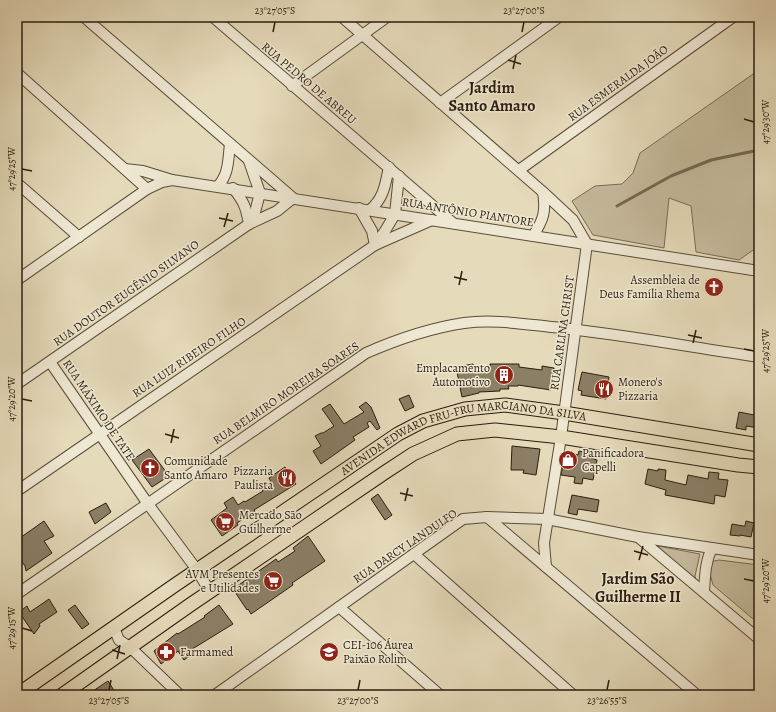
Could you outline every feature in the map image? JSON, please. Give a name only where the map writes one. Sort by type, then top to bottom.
[{"type":"main road","name":"AVENIDA EDWARD FRU-FRU MARCIANO DA SILVA","points":[[17,695],[197,570],[398,434],[423,421],[465,409],[505,405],[564,413],[759,445]]},
{"type":"main road","name":"AVENIDA EDWARD FRU-FRU MARCIANO DA SILVA","points":[[62,695],[131,648],[190,605],[413,454],[457,434],[495,430],[561,437],[759,467]]},
{"type":"street","points":[[84,17],[293,198]]},
{"type":"street","name":"RUA PEDRO DE ABREU","points":[[213,17],[453,223]]},
{"type":"street","points":[[342,17],[544,192],[573,220],[587,244]]},
{"type":"street","points":[[292,86],[387,17]]},
{"type":"street","points":[[440,103],[559,17]]},
{"type":"street","name":"RUA ESMERALDA JOÃO","points":[[518,170],[733,17]]},
{"type":"street","points":[[17,73],[147,189]]},
{"type":"street","points":[[218,186],[224,179],[228,168],[230,144]]},
{"type":"street","points":[[248,160],[260,193],[254,216],[249,224]]},
{"type":"street","points":[[370,210],[378,204],[384,190],[389,167]]},
{"type":"street","name":"RUA ANTÔNIO PIANTORE","points":[[125,169],[143,171],[172,180],[233,188],[759,271]]},
{"type":"street","points":[[395,214],[399,176]]},
{"type":"street","name":"RUA ANTÔNIO PIANTORE","points":[[17,280],[147,189],[162,182],[172,180]]},
{"type":"street","points":[[17,183],[79,237]]},
{"type":"street","points":[[233,188],[243,201],[249,224]]},
{"type":"street","points":[[533,236],[542,222],[545,207],[544,192]]},
{"type":"street","name":"RUA DOUTOR EUGÊNIO SILVANO","points":[[17,384],[249,224],[277,211],[293,198]]},
{"type":"street","points":[[359,208],[372,231],[375,245]]},
{"type":"street","name":"RUA LUIZ RIBEIRO FILHO","points":[[375,245],[395,214]]},
{"type":"street","name":"RUA LUIZ RIBEIRO FILHO","points":[[17,491],[375,245],[432,220]]},
{"type":"street","name":"RUA CARLINA CHRIST","points":[[546,567],[544,543],[547,519],[561,437],[587,244]]},
{"type":"street","name":"RUA BELMIRO MOREIRA SOARES","points":[[17,594],[366,353],[398,339],[432,329],[465,323],[501,322],[575,329],[759,357]]},
{"type":"street","name":"RUA MÁXIMO DE TATE","points":[[50,362],[148,504],[197,570]]},
{"type":"street","points":[[487,517],[697,695]]},
{"type":"street","name":"RUA DARCY LANDULFO","points":[[215,695],[463,519],[487,517],[547,519],[638,537],[759,555]]},
{"type":"street","points":[[638,537],[759,639]]},
{"type":"street","points":[[704,592],[706,566],[708,556],[712,548]]},
{"type":"street","points":[[414,554],[573,695]]},
{"type":"street","points":[[197,570],[210,592]]},
{"type":"street","points":[[339,607],[440,695]]},
{"type":"street","points":[[114,628],[119,640],[131,648],[180,695]]},
{"type":"shaded area","points":[[759,70],[759,246],[739,260],[696,252],[691,206],[669,198],[664,248],[593,235],[572,201],[595,186],[622,184],[633,173],[640,153]]},
{"type":"shaded area","points":[[658,546],[700,554],[695,576],[697,583],[657,549]]},
{"type":"shaded area","points":[[719,560],[759,565],[759,624],[713,585],[709,570],[714,561]]},
{"type":"building","points":[[473,364],[475,372],[490,371],[490,364],[519,364],[519,367],[542,370],[542,366],[554,368],[551,390],[518,385],[508,386],[509,389],[500,389],[500,391],[479,392],[462,397],[456,367]]},
{"type":"building","points":[[582,372],[609,377],[606,399],[581,395],[582,391],[578,390]]},
{"type":"building","points":[[409,395],[414,407],[405,411],[399,399]]},
{"type":"building","points":[[366,402],[371,407],[380,428],[377,430],[370,421],[367,423],[369,427],[353,437],[355,440],[321,464],[313,451],[321,446],[315,436],[334,426],[322,409],[330,404],[344,424],[364,412],[359,407]]},
{"type":"building","points":[[739,412],[759,416],[759,428],[746,426],[746,430],[736,428]]},
{"type":"building","points":[[512,446],[540,449],[536,475],[523,473],[524,470],[511,470]]},
{"type":"building","name":"Comunidade Santo Amaro","points":[[149,449],[169,476],[152,487],[132,460]]},
{"type":"building","points":[[579,451],[589,453],[588,457],[597,460],[593,480],[583,478],[582,484],[574,483],[575,477],[561,475],[565,453],[578,455]]},
{"type":"building","points":[[285,467],[296,484],[254,510],[255,511],[237,523],[238,525],[222,536],[211,520],[227,508],[224,503],[233,497],[238,505],[244,501],[245,502],[263,491],[261,489],[271,482],[269,478]]},
{"type":"building","points":[[648,469],[658,471],[658,469],[666,470],[665,480],[686,485],[688,475],[708,479],[709,472],[719,473],[718,479],[728,480],[725,497],[715,495],[714,504],[665,495],[666,490],[645,484]]},
{"type":"building","points":[[378,494],[392,515],[385,520],[371,499]]},
{"type":"building","points":[[572,495],[599,500],[597,512],[578,509],[577,515],[568,513]]},
{"type":"building","points":[[106,503],[111,512],[95,524],[89,512]]},
{"type":"building","points":[[44,521],[54,536],[44,541],[52,553],[26,571],[25,566],[19,558],[17,558],[17,540]]},
{"type":"building","points":[[746,521],[754,523],[751,537],[730,535],[732,524],[745,526]]},
{"type":"building","points":[[308,536],[325,561],[292,583],[293,585],[251,614],[233,589],[276,559],[278,562],[295,551],[293,548]]},
{"type":"building","points":[[49,599],[57,612],[39,624],[40,626],[34,634],[19,612],[27,606],[30,612]]},
{"type":"building","points":[[75,605],[89,624],[82,629],[68,610]]},
{"type":"building","points":[[219,605],[233,624],[189,651],[192,654],[184,660],[178,651],[161,664],[154,651],[177,633],[178,634],[205,617],[204,616]]},
{"type":"building","points":[[108,681],[117,695],[87,695]]},
{"type":"waterway","points":[[617,206],[671,176],[711,160],[759,150]]},
{"type":"place","name":"Assembleia de Deus Família Rhema","points":[[714,287]]},
{"type":"place","name":"Emplacamento Automotivo","points":[[504,375]]},
{"type":"place","name":"Monero's Pizzaria","points":[[604,389]]},
{"type":"place","name":"Panificadora Capelli","points":[[568,460]]},
{"type":"place","name":"Comunidade Santo Amaro","points":[[150,468]]},
{"type":"place","name":"Pizzaria Paulista","points":[[287,478]]},
{"type":"place","name":"Mercado São Guilherme","points":[[225,522]]},
{"type":"place","name":"AVM Presentes e Utilidades","points":[[273,581]]},
{"type":"place","name":"Farmamed","points":[[166,652]]},
{"type":"place","name":"CEI-106 Áurea Paixão Rolim","points":[[329,652]]},
{"type":"district","name":"Jardim Santo Amaro","points":[[492,96]]},
{"type":"district","name":"Jardim São Guilherme II","points":[[638,587]]}]
